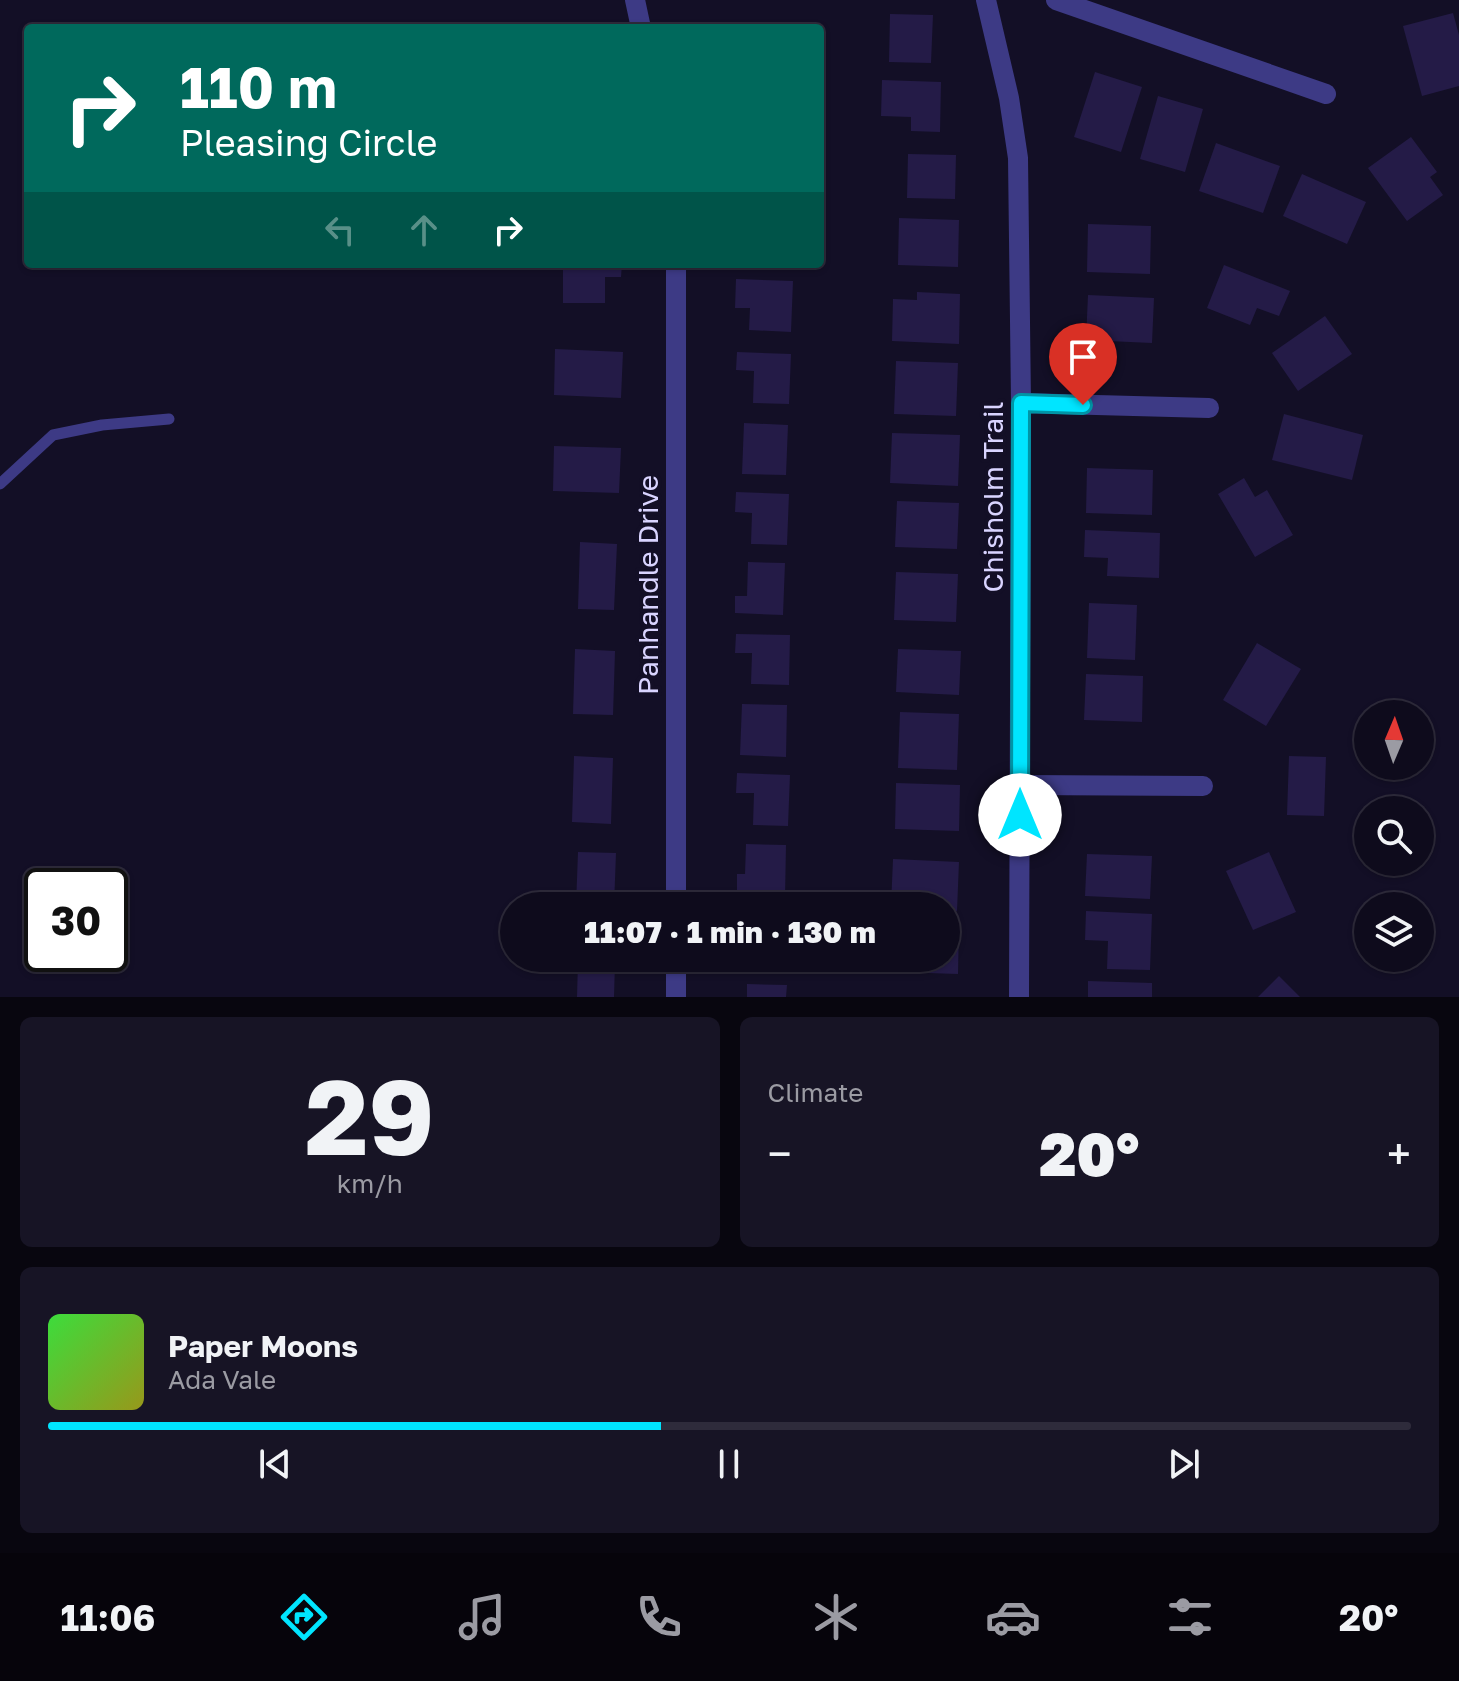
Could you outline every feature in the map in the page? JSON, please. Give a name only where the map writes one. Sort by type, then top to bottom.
[{"type":"street","points":[[635,0],[640,24]]},
{"type":"street","name":"Chisholm Trail","points":[[986,0],[1009,98],[1018,158],[1021,403],[1019,997]]},
{"type":"street","points":[[1056,0],[1326,94]]},
{"type":"street","name":"Panhandle Drive","points":[[676,268],[676,892]]},
{"type":"street","points":[[1021,403],[1209,408]]},
{"type":"street","points":[[1020,785],[1203,786]]},
{"type":"street","points":[[676,972],[676,997]]},
{"type":"lane","points":[[0,484],[53,435],[102,425],[169,419]]},
{"type":"building","points":[[1453,13],[1459,35],[1459,86],[1422,96],[1403,26]]},
{"type":"building","points":[[890,14],[933,15],[931,63],[889,62]]},
{"type":"building","points":[[1095,72],[1142,87],[1121,152],[1074,137]]},
{"type":"building","points":[[882,80],[941,82],[940,132],[911,131],[911,117],[881,116]]},
{"type":"building","points":[[1158,96],[1203,109],[1185,172],[1140,159]]},
{"type":"building","points":[[1411,137],[1437,172],[1430,177],[1443,195],[1407,221],[1368,168]]},
{"type":"building","points":[[1216,143],[1280,166],[1263,213],[1199,191]]},
{"type":"building","points":[[908,154],[956,155],[955,199],[907,198]]},
{"type":"building","points":[[1302,174],[1366,202],[1347,244],[1283,216]]},
{"type":"building","points":[[899,218],[959,220],[958,267],[898,265]]},
{"type":"building","points":[[1088,224],[1151,226],[1150,274],[1087,272]]},
{"type":"building","points":[[1224,265],[1290,291],[1279,316],[1257,308],[1250,325],[1207,308]]},
{"type":"building","points":[[622,268],[621,277],[605,277],[605,303],[563,303],[563,269],[550,269]]},
{"type":"building","points":[[736,279],[793,281],[791,332],[749,330],[750,308],[735,308]]},
{"type":"building","points":[[917,292],[960,294],[959,344],[892,341],[893,299],[917,300]]},
{"type":"building","points":[[1088,295],[1154,298],[1152,343],[1086,340]]},
{"type":"building","points":[[1325,316],[1352,354],[1298,391],[1272,353]]},
{"type":"building","points":[[555,349],[623,352],[621,398],[554,395]]},
{"type":"building","points":[[737,352],[791,354],[789,404],[753,403],[754,371],[736,370]]},
{"type":"building","points":[[896,361],[958,363],[956,416],[894,414]]},
{"type":"building","points":[[1284,414],[1363,435],[1352,480],[1272,460]]},
{"type":"building","points":[[744,423],[788,425],[786,475],[742,474]]},
{"type":"building","points":[[892,433],[960,435],[958,486],[890,483]]},
{"type":"building","points":[[554,446],[621,448],[619,493],[553,491]]},
{"type":"building","points":[[1087,468],[1153,470],[1152,515],[1086,513]]},
{"type":"building","points":[[1244,478],[1255,497],[1267,490],[1293,535],[1255,557],[1218,494]]},
{"type":"building","points":[[736,492],[789,494],[787,545],[751,544],[752,513],[735,512]]},
{"type":"building","points":[[897,501],[959,503],[957,549],[895,547]]},
{"type":"building","points":[[1085,530],[1160,533],[1159,578],[1107,576],[1108,558],[1084,557]]},
{"type":"building","points":[[580,542],[617,544],[614,610],[578,609]]},
{"type":"building","points":[[748,562],[785,563],[783,615],[735,613],[735,596],[747,596]]},
{"type":"building","points":[[896,572],[958,574],[956,622],[894,620]]},
{"type":"building","points":[[1089,603],[1137,605],[1135,660],[1087,658]]},
{"type":"building","points":[[736,634],[790,635],[789,685],[751,684],[752,653],[735,653]]},
{"type":"building","points":[[1257,643],[1301,669],[1266,726],[1223,700]]},
{"type":"building","points":[[575,649],[615,651],[613,715],[573,714]]},
{"type":"building","points":[[898,649],[961,651],[959,695],[896,692]]},
{"type":"building","points":[[1086,674],[1143,676],[1142,722],[1084,720]]},
{"type":"building","points":[[742,704],[787,705],[786,757],[740,755]]},
{"type":"building","points":[[900,712],[959,714],[957,770],[898,768]]},
{"type":"building","points":[[574,756],[613,758],[611,824],[572,822]]},
{"type":"building","points":[[1289,756],[1326,757],[1324,816],[1287,815]]},
{"type":"building","points":[[737,773],[790,775],[788,826],[753,825],[754,793],[736,793]]},
{"type":"building","points":[[896,783],[960,785],[959,831],[895,829]]},
{"type":"building","points":[[746,844],[786,845],[785,892],[737,892],[737,874],[745,874]]},
{"type":"building","points":[[578,852],[616,853],[615,892],[577,892]]},
{"type":"building","points":[[1269,852],[1296,912],[1253,930],[1226,871]]},
{"type":"building","points":[[1087,854],[1152,856],[1150,899],[1085,896]]},
{"type":"building","points":[[893,859],[959,862],[958,892],[892,892]]},
{"type":"building","points":[[1086,911],[1152,914],[1150,970],[1107,969],[1108,941],[1085,940]]},
{"type":"building","points":[[578,972],[615,972],[614,997],[577,997]]},
{"type":"building","points":[[897,972],[958,972],[958,974]]},
{"type":"building","points":[[1279,976],[1300,997],[1258,997]]},
{"type":"building","points":[[1088,981],[1152,983],[1152,997],[1088,997]]},
{"type":"building","points":[[747,984],[787,985],[786,997],[747,997]]},
{"type":"route","points":[[1020,815],[1021,403],[1083,405]]}]
